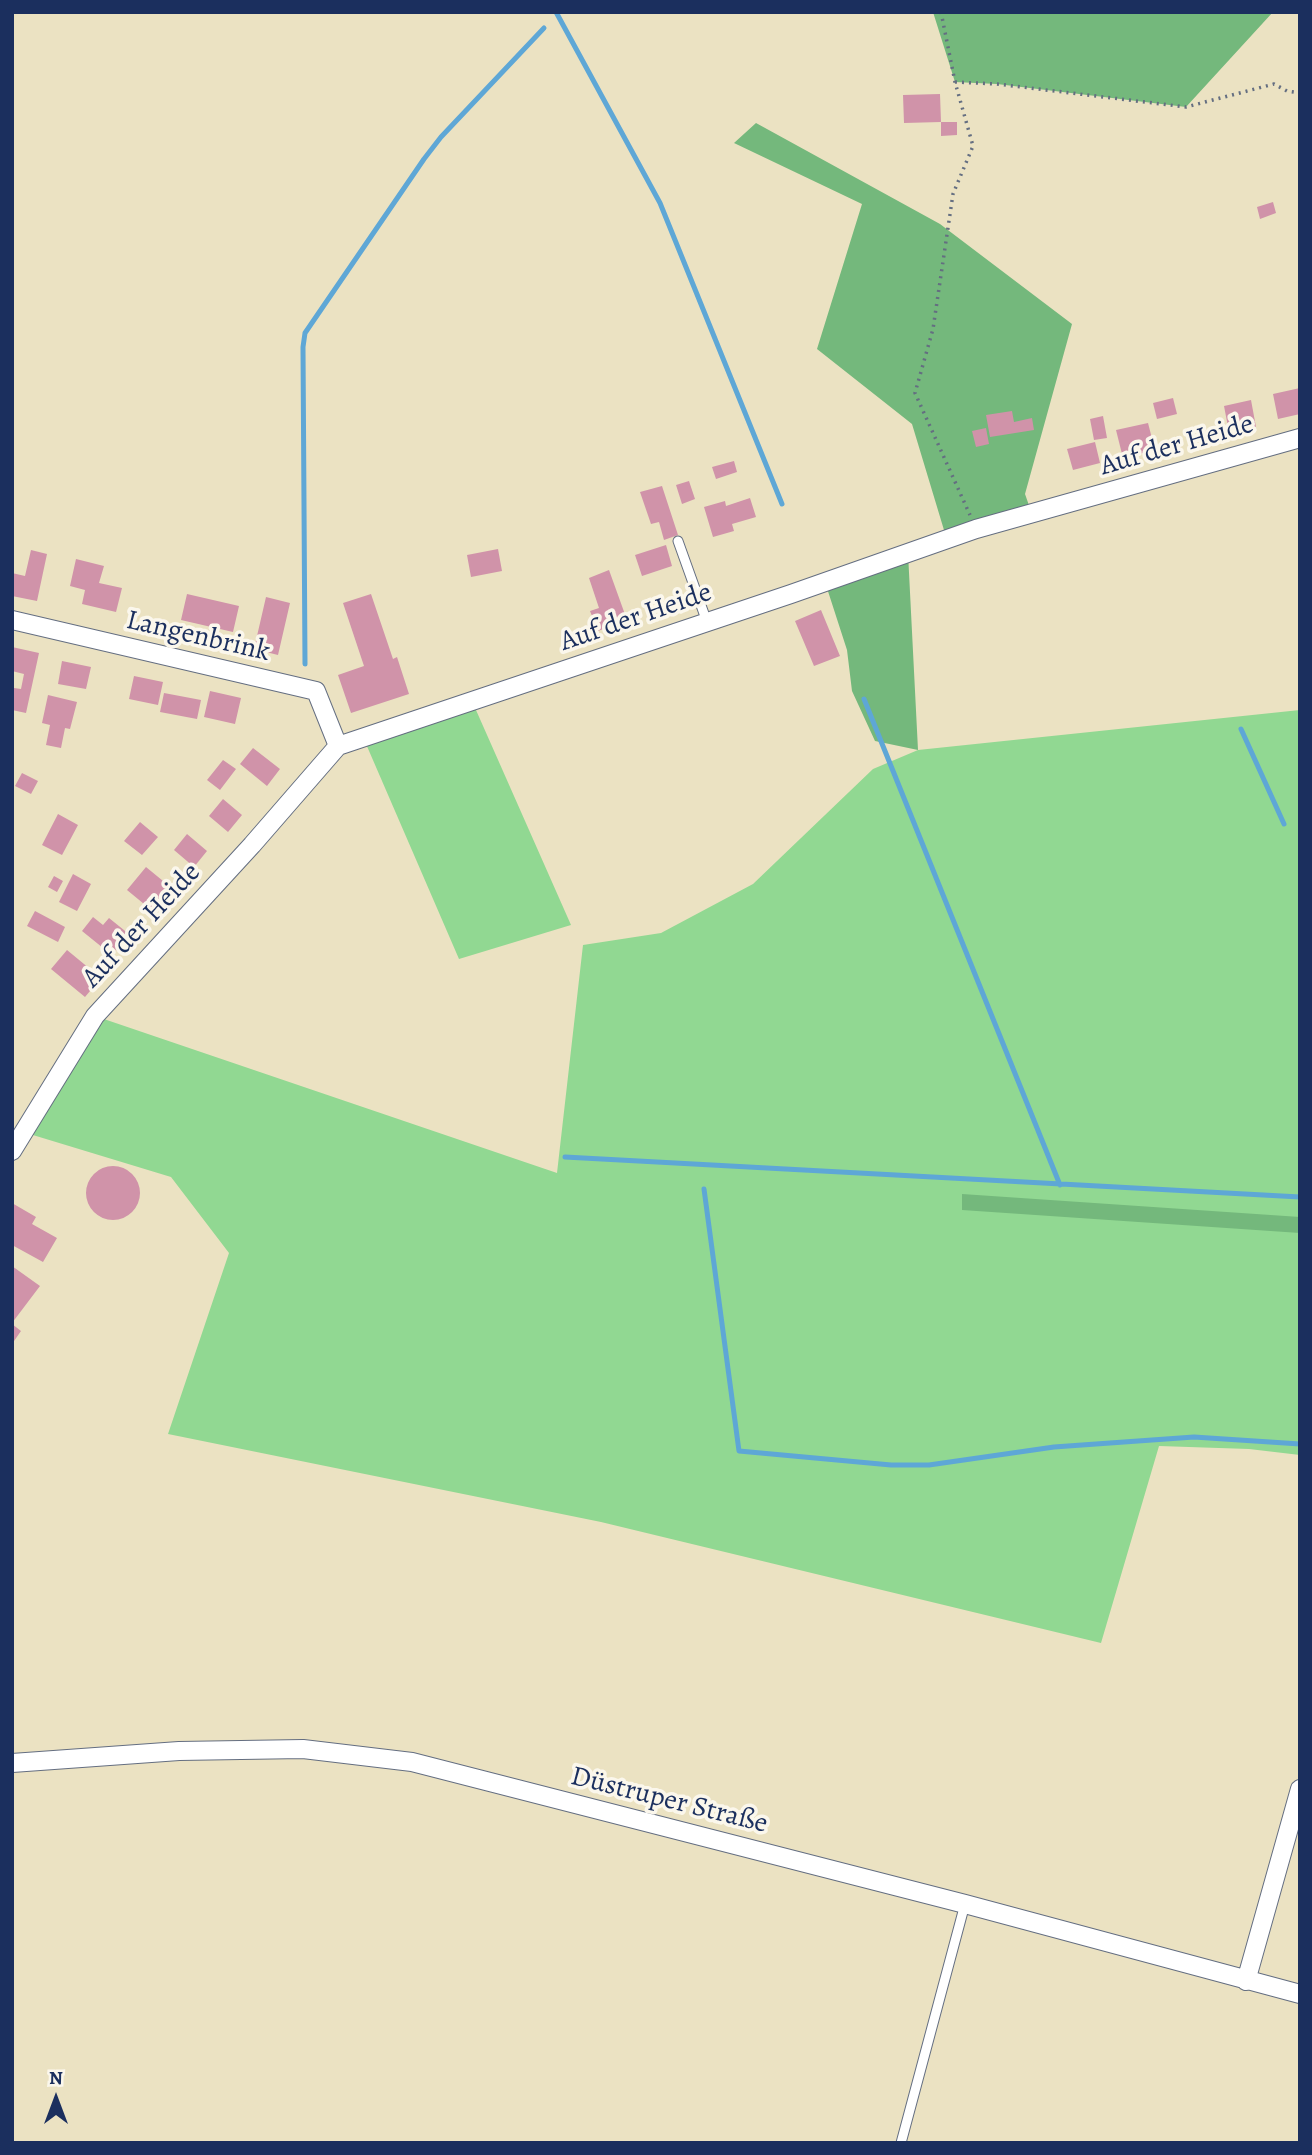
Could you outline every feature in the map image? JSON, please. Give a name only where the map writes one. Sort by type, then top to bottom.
[{"type":"street","name":"Auf der Heide","points":[[12,1151],[94,1016],[252,845],[338,746],[976,529],[1300,438]]},
{"type":"street","name":"Langenbrink","points":[[12,621],[316,691],[338,746]]},
{"type":"street","name":"Düstruper Straße","points":[[12,1763],[179,1751],[303,1749],[412,1762],[965,1904],[1300,1994]]},
{"type":"street","points":[[1246,1981],[1300,1789]]},
{"type":"lane","points":[[678,541],[707,622]]},
{"type":"lane","points":[[901,2143],[965,1904]]},
{"type":"path","points":[[941,12],[955,82],[973,146],[953,194],[933,329],[915,393],[976,529]]},
{"type":"path","points":[[955,82],[996,84],[1186,107],[1273,84],[1287,91],[1300,93]]},
{"type":"green space","points":[[933,12],[1273,12],[1186,107],[997,84],[955,82]]},
{"type":"green space","points":[[756,123],[940,224],[1072,324],[1025,494],[1032,514],[947,540],[912,424],[817,349],[862,204],[734,143]]},
{"type":"green space","points":[[908,553],[918,750],[875,741],[852,691],[847,650],[825,582]]},
{"type":"green space","points":[[472,701],[571,925],[459,959],[363,737]]},
{"type":"green space","points":[[1300,710],[1300,1455],[1249,1449],[1159,1446],[1101,1643],[601,1522],[168,1434],[229,1253],[171,1177],[23,1132],[95,1016],[557,1173],[583,945],[661,933],[753,884],[873,769],[918,750]]},
{"type":"green space","points":[[962,1194],[1300,1217],[1300,1233],[962,1210]]},
{"type":"building","points":[[940,94],[941,122],[904,123],[903,95]]},
{"type":"building","points":[[941,122],[957,122],[957,135],[941,136]]},
{"type":"building","points":[[1273,202],[1276,213],[1260,219],[1257,207]]},
{"type":"building","points":[[1300,388],[1300,414],[1278,419],[1273,394]]},
{"type":"building","points":[[1173,398],[1177,414],[1157,419],[1153,403]]},
{"type":"building","points":[[1251,400],[1256,427],[1229,432],[1224,406]]},
{"type":"building","points":[[1012,411],[1014,422],[1032,418],[1034,430],[990,437],[986,415]]},
{"type":"building","points":[[1103,416],[1107,438],[1094,440],[1090,419]]},
{"type":"building","points":[[1148,423],[1155,450],[1123,458],[1116,430]]},
{"type":"building","points":[[986,428],[989,444],[976,447],[972,431]]},
{"type":"building","points":[[1095,442],[1100,463],[1073,470],[1067,449]]},
{"type":"building","points":[[734,461],[737,472],[716,479],[712,467]]},
{"type":"building","points":[[689,481],[695,499],[682,504],[676,485]]},
{"type":"building","points":[[662,486],[678,535],[664,540],[659,522],[651,524],[640,492]]},
{"type":"building","points":[[750,498],[756,517],[732,524],[734,531],[713,537],[704,507],[725,501],[726,506]]},
{"type":"building","points":[[666,545],[672,566],[642,576],[635,555]]},
{"type":"building","points":[[498,549],[502,571],[471,577],[467,555]]},
{"type":"building","points":[[31,550],[47,554],[37,601],[12,596],[12,573],[25,576]]},
{"type":"building","points":[[76,559],[104,566],[99,583],[122,588],[116,612],[82,604],[85,590],[70,586]]},
{"type":"building","points":[[609,570],[627,620],[598,631],[590,611],[599,608],[589,578]]},
{"type":"building","points":[[187,594],[239,606],[233,632],[181,620]]},
{"type":"building","points":[[371,594],[393,659],[397,657],[409,694],[351,713],[338,675],[364,666],[343,603]]},
{"type":"building","points":[[266,597],[290,603],[278,655],[254,649]]},
{"type":"building","points":[[821,610],[840,656],[814,666],[795,621]]},
{"type":"building","points":[[12,647],[39,653],[26,713],[12,710],[14,688],[21,689],[24,674],[12,671]]},
{"type":"building","points":[[62,661],[91,667],[86,689],[58,684]]},
{"type":"building","points":[[134,676],[163,682],[158,705],[129,699]]},
{"type":"building","points":[[210,691],[241,698],[235,724],[204,717]]},
{"type":"building","points":[[164,693],[201,700],[197,719],[160,712]]},
{"type":"building","points":[[48,695],[77,702],[70,729],[65,728],[61,748],[46,745],[50,725],[42,723]]},
{"type":"building","points":[[253,748],[280,769],[267,786],[240,764]]},
{"type":"building","points":[[223,760],[236,769],[220,790],[207,780]]},
{"type":"building","points":[[22,773],[38,781],[31,794],[15,786]]},
{"type":"building","points":[[223,799],[242,815],[228,832],[209,816]]},
{"type":"building","points":[[58,814],[78,825],[62,855],[42,845]]},
{"type":"building","points":[[140,822],[158,837],[142,855],[124,841]]},
{"type":"building","points":[[187,834],[207,851],[194,867],[174,850]]},
{"type":"building","points":[[146,867],[174,890],[155,913],[127,890]]},
{"type":"building","points":[[73,874],[91,884],[77,911],[59,902]]},
{"type":"building","points":[[54,876],[63,881],[57,892],[48,887]]},
{"type":"building","points":[[35,911],[65,927],[58,942],[27,926]]},
{"type":"building","points":[[93,917],[103,925],[109,918],[135,939],[122,955],[112,947],[108,952],[82,931]]},
{"type":"building","points":[[67,950],[101,978],[85,997],[51,969]]},
{"type":"building","points":[[113,1166],[132,1174],[140,1193],[132,1212],[113,1220],[94,1212],[86,1193],[94,1174]]},
{"type":"building","points":[[12,1203],[36,1217],[32,1224],[57,1238],[43,1262],[12,1245]]},
{"type":"building","points":[[12,1266],[40,1286],[12,1323]]},
{"type":"building","points":[[12,1324],[21,1331],[12,1344]]},
{"type":"waterway","points":[[556,12],[660,203],[782,504]]},
{"type":"waterway","points":[[305,664],[305,333],[441,137],[544,28]]},
{"type":"waterway","points":[[864,699],[1060,1185]]},
{"type":"waterway","points":[[1241,729],[1284,824]]},
{"type":"waterway","points":[[565,1157],[1300,1197]]},
{"type":"waterway","points":[[704,1189],[739,1451],[891,1465],[929,1465],[1054,1447],[1194,1437],[1300,1444]]}]
